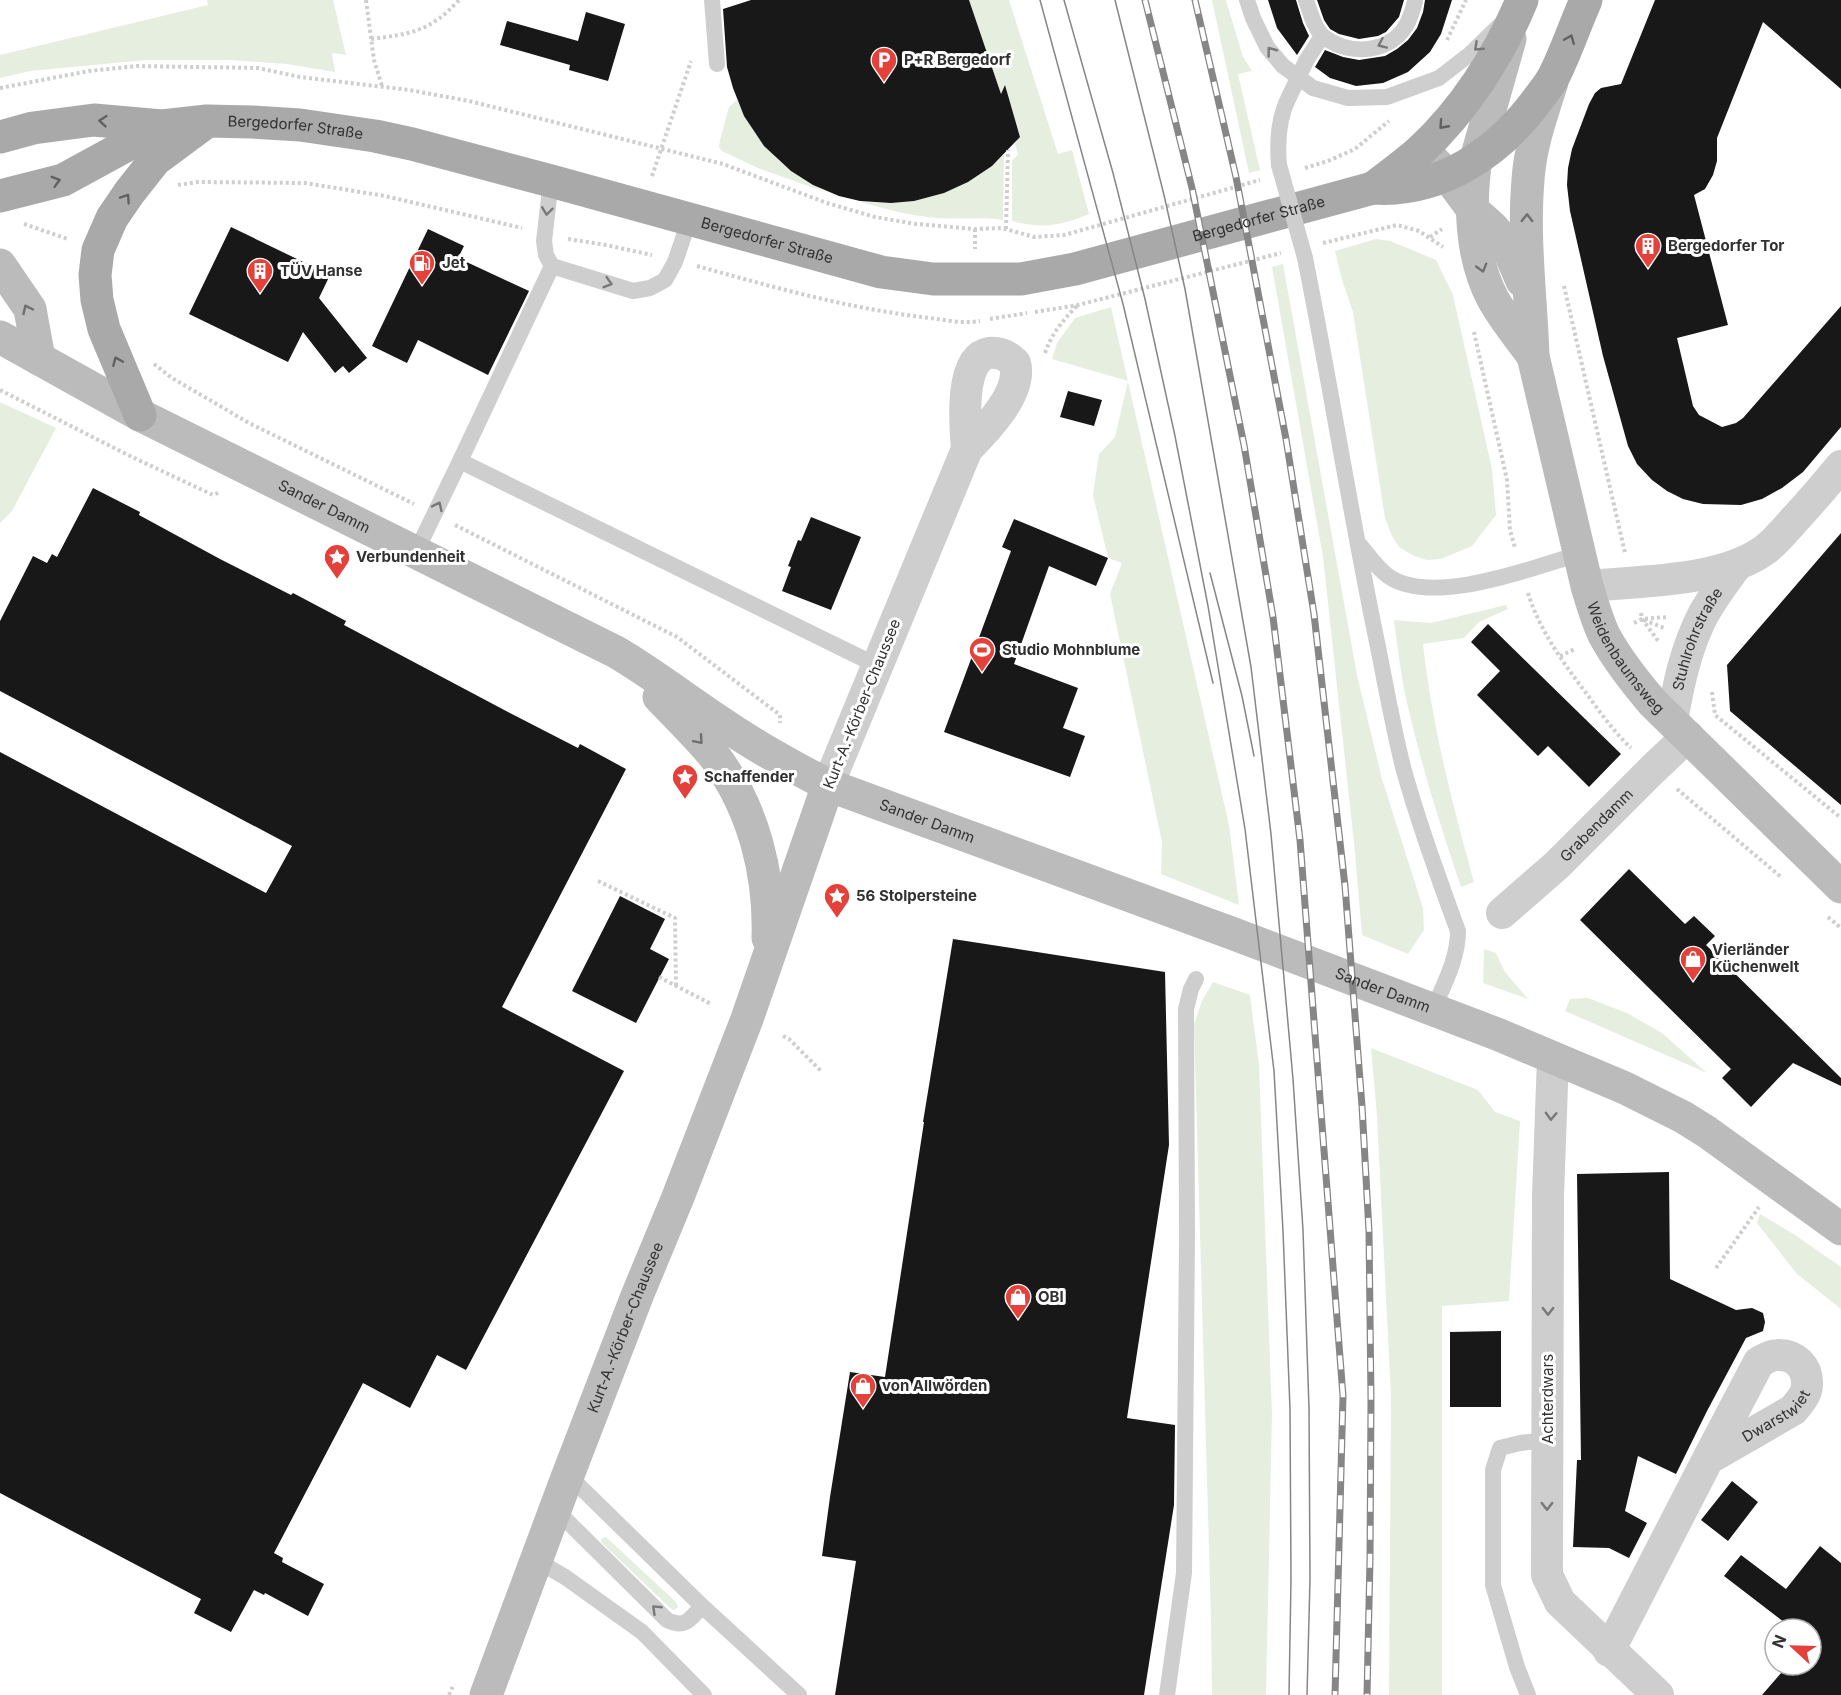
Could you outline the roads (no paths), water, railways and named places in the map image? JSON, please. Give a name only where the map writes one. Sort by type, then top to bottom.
[{"type":"main road","name":"Bergedorfer Straße","points":[[0,137],[33,128],[94,120],[162,126],[207,121],[300,125],[375,136],[411,144],[690,218],[880,272],[959,280],[1021,279],[1075,269],[1373,188],[1410,187],[1447,175],[1476,159],[1515,128],[1554,78],[1586,0]]},
{"type":"main road","name":"Bergedorfer Straße","points":[[1373,188],[1422,149],[1450,118],[1495,56],[1521,3]]},
{"type":"main road","points":[[1473,210],[1476,159],[1521,3]]},
{"type":"main road","name":"Weidenbaumsweg","points":[[1554,78],[1532,153],[1528,180],[1526,266],[1532,318],[1533,356],[1587,586],[1605,636],[1636,683],[1680,729],[1833,901]]},
{"type":"main road","points":[[140,415],[104,329],[97,300],[95,275],[99,250],[112,218],[155,160],[207,121]]},
{"type":"main road","name":"Bergedorfer Straße","points":[[0,196],[63,180],[162,126]]},
{"type":"main road","name":"Weidenbaumsweg","points":[[1422,149],[1447,175],[1473,210],[1493,228],[1506,244],[1523,282],[1532,318]]},
{"type":"main road","name":"Weidenbaumsweg","points":[[1473,210],[1477,250],[1486,281],[1505,318],[1533,356]]},
{"type":"main road","points":[[0,265],[30,309],[39,359]]},
{"type":"main road","name":"Sander Damm","points":[[0,337],[140,415],[616,652],[646,669],[771,756],[828,785],[1234,934],[1553,1057],[1625,1088],[1683,1117],[1737,1152],[1841,1229]]},
{"type":"main road","name":"Kurt-A.-Körber-Chaussee","points":[[616,652],[714,757],[736,789],[751,826],[764,871],[769,911],[767,962]]},
{"type":"main road","name":"Kurt-A.-Körber-Chaussee","points":[[486,1695],[637,1296],[714,1106],[828,785]]},
{"type":"street","name":"Kurt-A.-Körber-Chaussee","points":[[828,785],[967,449]]},
{"type":"street","name":"Stuhlrohrstraße","points":[[1587,586],[1697,574],[1737,565],[1757,555],[1780,537],[1841,466]]},
{"type":"street","name":"Stuhlrohrstraße","points":[[1680,729],[1680,680],[1692,640],[1703,615],[1737,565]]},
{"type":"street","name":"Grabendamm","points":[[1502,913],[1557,866],[1653,768],[1680,729]]},
{"type":"street","name":"Achterdwars","points":[[1553,1057],[1548,1196],[1547,1575],[1560,1602],[1609,1651],[1658,1695]]},
{"type":"street","points":[[1609,1651],[1708,1460]]},
{"type":"lane","points":[[712,0],[717,64]]},
{"type":"lane","points":[[1247,0],[1267,47],[1283,66],[1313,88],[1348,98],[1387,97],[1439,78],[1470,54],[1521,3]]},
{"type":"lane","points":[[1306,0],[1311,16],[1322,36],[1350,48],[1370,50],[1388,44],[1404,29],[1414,8],[1414,0]]},
{"type":"lane","points":[[1322,36],[1306,61],[1283,108],[1275,171],[1305,258],[1357,541],[1403,767],[1458,931],[1454,960],[1433,1010]]},
{"type":"lane","points":[[551,181],[544,241],[546,255],[552,266],[633,291],[650,288],[665,280],[675,262],[690,218]]},
{"type":"lane","points":[[416,552],[552,266]]},
{"type":"lane","points":[[460,461],[876,665]]},
{"type":"lane","points":[[1357,541],[1373,562],[1390,577],[1434,588],[1473,585],[1579,554]]},
{"type":"lane","points":[[1167,1695],[1184,1573],[1187,1247],[1186,1009],[1196,979]]},
{"type":"lane","points":[[1528,1695],[1517,1667],[1493,1585],[1493,1470],[1500,1448],[1548,1440]]},
{"type":"lane","points":[[568,1475],[702,1606],[799,1695]]},
{"type":"lane","points":[[555,1509],[667,1620],[674,1624],[687,1622],[702,1606]]},
{"type":"lane","points":[[536,1560],[565,1577],[642,1632],[704,1695]]},
{"type":"tram line","points":[[1040,0],[1123,304],[1213,683]]},
{"type":"tram line","points":[[1064,0],[1113,173],[1145,299],[1175,436],[1208,606],[1245,829],[1274,1071],[1283,1231],[1290,1409],[1289,1695]]},
{"type":"tram line","points":[[1115,0],[1185,289],[1251,667],[1271,834],[1293,1079],[1303,1230],[1309,1408],[1310,1579],[1307,1695]]},
{"type":"tram line","points":[[1210,573],[1242,696],[1254,756]]},
{"type":"railway","points":[[1145,0],[1192,188],[1244,445],[1273,617],[1300,840],[1343,1396],[1335,1695]]},
{"type":"railway","points":[[1195,0],[1236,177],[1286,439],[1314,614],[1345,886],[1369,1231],[1371,1400],[1367,1695]]},
{"type":"place","name":"P+R Bergedorf","points":[[884,83]]},
{"type":"place","name":"Bergedorfer Tor","points":[[1648,269]]},
{"type":"place","name":"Jet","points":[[422,286]]},
{"type":"place","name":"TÜV Hanse","points":[[260,294]]},
{"type":"place","name":"Verbundenheit","points":[[337,580]]},
{"type":"place","name":"Studio Mohnblume","points":[[982,673]]},
{"type":"place","name":"Schaffender","points":[[685,800]]},
{"type":"place","name":"56 Stolpersteine","points":[[837,919]]},
{"type":"place","name":"Vierländer Küchenwelt","points":[[1693,982]]},
{"type":"place","name":"OBI","points":[[1018,1320]]},
{"type":"place","name":"von Allwörden","points":[[863,1409]]}]
